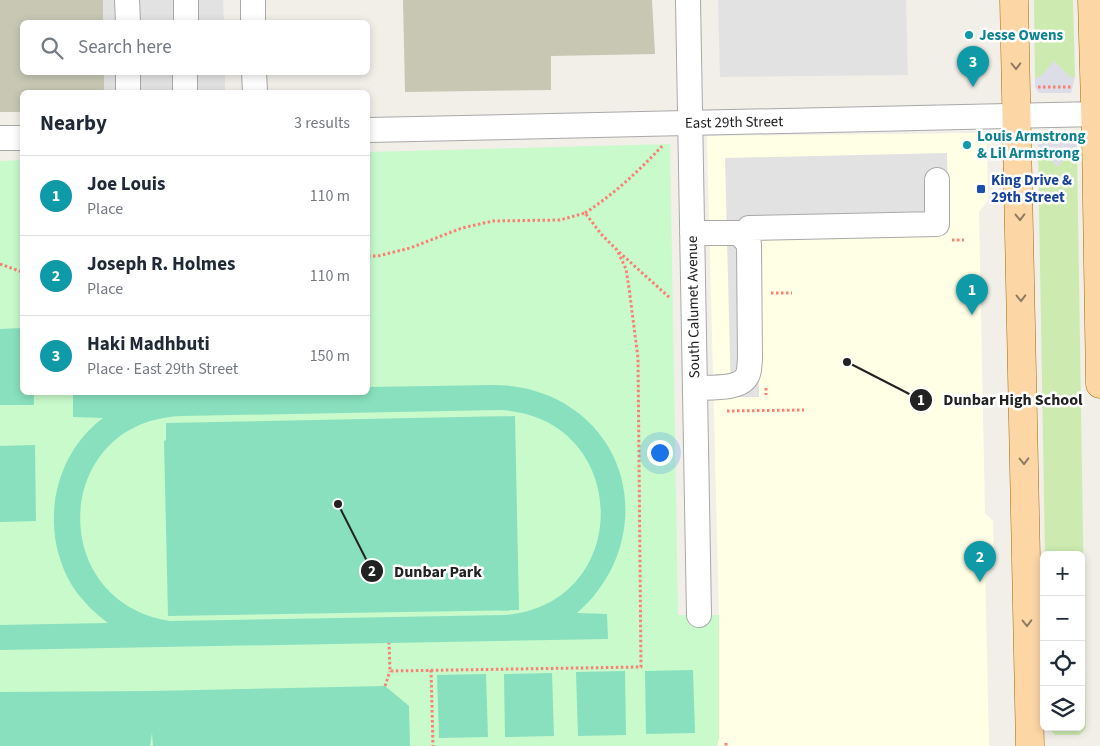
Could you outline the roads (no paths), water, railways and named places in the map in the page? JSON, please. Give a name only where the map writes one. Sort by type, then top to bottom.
[{"type":"main road","points":[[1014,0],[1030,746]]},
{"type":"main road","points":[[1092,0],[1098,114],[1100,384]]},
{"type":"street","points":[[128,0],[128,20]]},
{"type":"street","points":[[186,0],[186,20]]},
{"type":"street","points":[[253,0],[253,20]]},
{"type":"street","name":"South Calumet Avenue","points":[[688,0],[699,614]]},
{"type":"street","points":[[128,75],[128,90]]},
{"type":"street","points":[[185,75],[185,90]]},
{"type":"street","points":[[254,75],[255,90]]},
{"type":"street","name":"East 29th Street","points":[[370,130],[1098,114]]},
{"type":"street","points":[[0,138],[20,138]]},
{"type":"street","points":[[749,228],[938,224],[937,180]]},
{"type":"street","points":[[692,233],[739,233],[749,244],[750,360],[748,375],[742,382],[727,387],[695,388]]},
{"type":"place","name":"Jesse Owens","points":[[969,35]]},
{"type":"place","name":"Haki Madhbuti","points":[[973,87]]},
{"type":"place","name":"Louis Armstrong & Lil Armstrong","points":[[967,145]]},
{"type":"place","name":"King Drive & 29th Street","points":[[981,189]]},
{"type":"place","name":"Joe Louis","points":[[972,315]]},
{"type":"place","name":"Dunbar High School","points":[[847,362]]},
{"type":"place","name":"Dunbar Park","points":[[338,504]]},
{"type":"place","name":"Joseph R. Holmes","points":[[980,582]]}]
